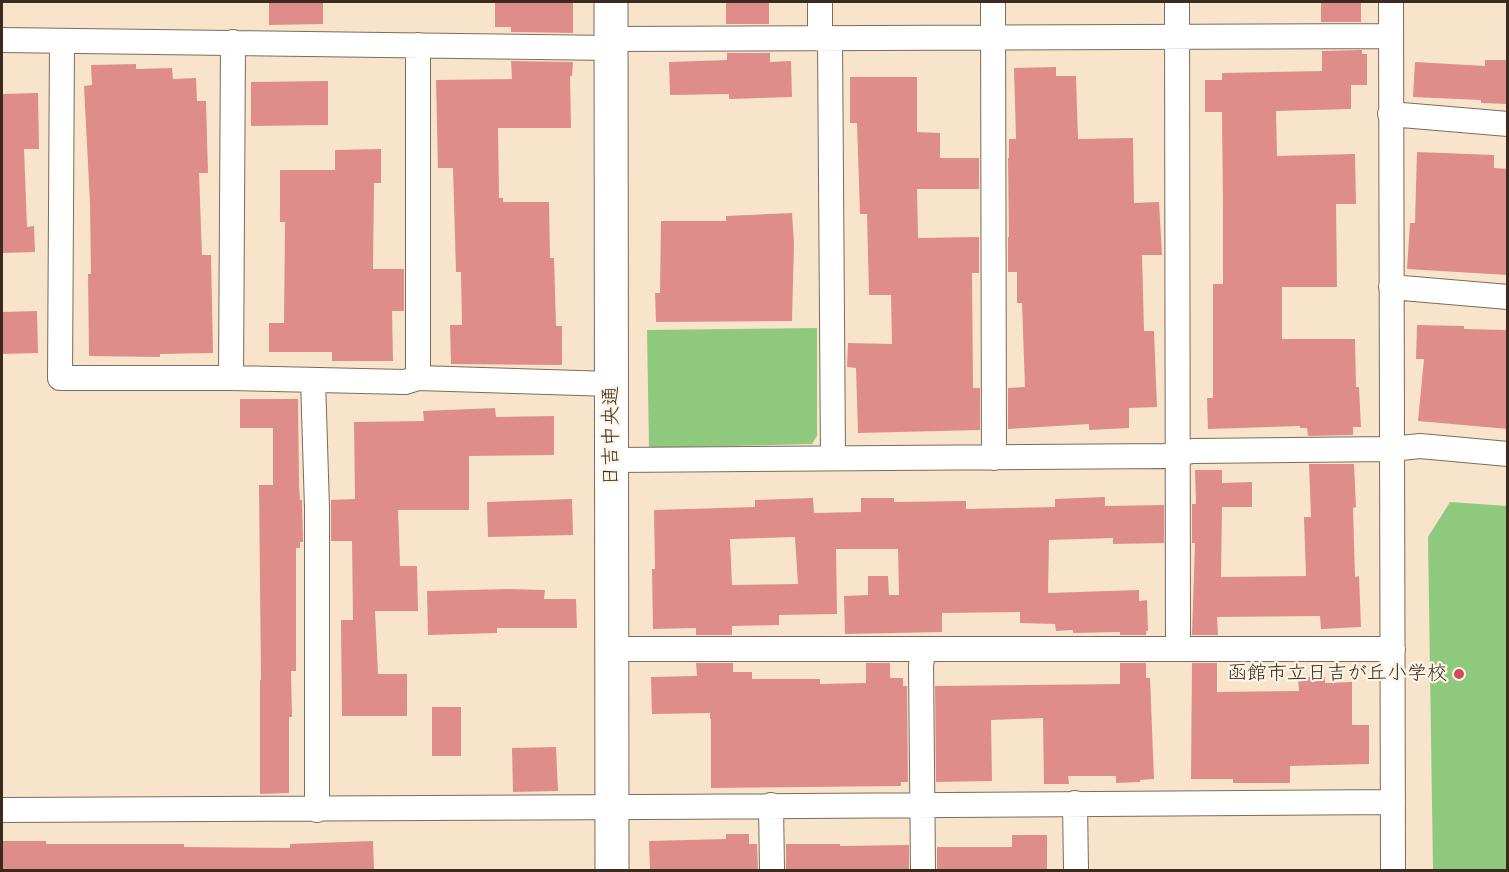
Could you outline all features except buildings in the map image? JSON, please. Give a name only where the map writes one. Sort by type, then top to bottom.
[{"type":"street","name":"日吉中央通","points":[[611,2],[612,870]]},
{"type":"street","points":[[820,2],[825,39],[833,458]]},
{"type":"street","points":[[993,2],[994,458]]},
{"type":"street","points":[[1178,2],[1178,648]]},
{"type":"street","points":[[1390,2],[1394,870]]},
{"type":"street","points":[[2,40],[418,45],[825,39],[1390,36]]},
{"type":"street","points":[[62,41],[60,378],[231,378],[405,382],[418,378],[612,384]]},
{"type":"street","points":[[231,378],[233,42]]},
{"type":"street","points":[[418,45],[418,378]]},
{"type":"street","points":[[1390,114],[1508,124]]},
{"type":"street","points":[[1391,286],[1508,297]]},
{"type":"street","points":[[313,380],[317,508],[317,810]]},
{"type":"street","points":[[613,460],[1165,456],[1193,451],[1392,449],[1420,446],[1508,454]]},
{"type":"street","points":[[613,649],[1393,649]]},
{"type":"street","points":[[923,870],[921,665],[924,649]]},
{"type":"street","points":[[2,810],[317,810],[1394,802]]},
{"type":"street","points":[[1075,803],[1076,870]]},
{"type":"street","points":[[771,805],[772,870]]},
{"type":"green space","points":[[817,328],[817,436],[812,444],[649,448],[647,330]]},
{"type":"green space","name":"函館市立日吉が丘小学校","points":[[1450,502],[1507,506],[1507,870],[1433,870],[1428,537]]},
{"type":"place","name":"函館市立日吉が丘小学校","points":[[1459,674]]}]
